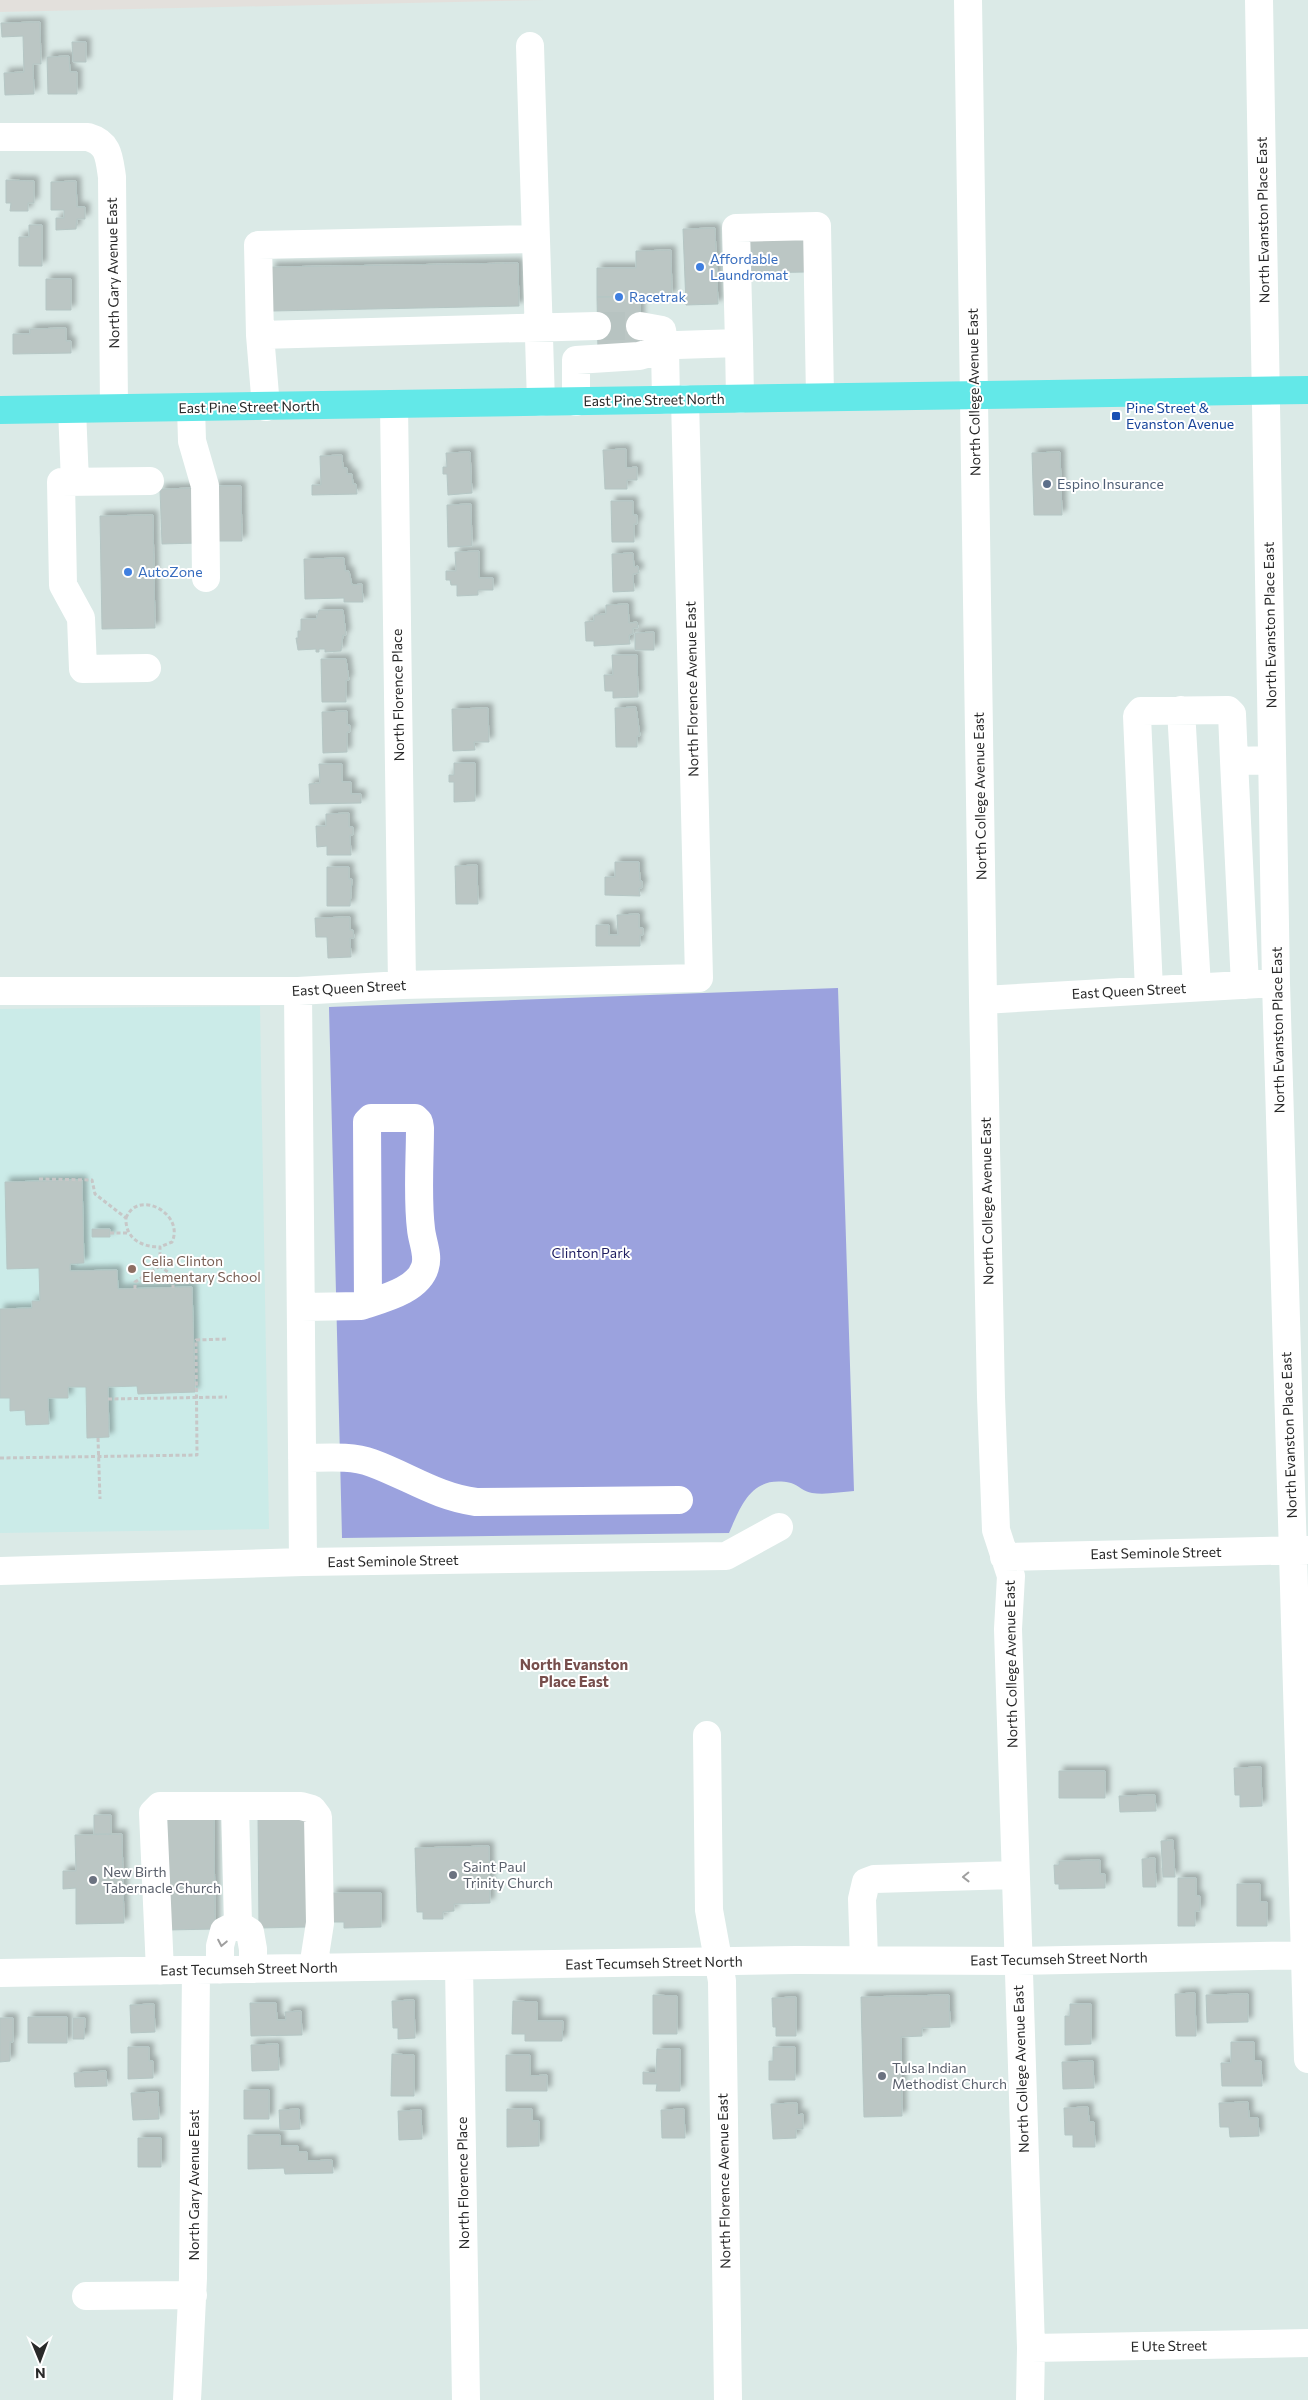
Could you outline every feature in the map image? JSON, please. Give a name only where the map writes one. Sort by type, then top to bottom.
[{"type":"main road","name":"East Pine Street North","points":[[0,410],[1308,390]]},
{"type":"street","name":"North College Avenue East","points":[[968,0],[983,1000],[996,1530],[1011,1576],[1008,1629],[1017,1960],[1031,2348],[1030,2400]]},
{"type":"street","name":"North Evanston Place East","points":[[1259,0],[1276,983],[1300,1550],[1308,2059]]},
{"type":"street","points":[[530,46],[541,402]]},
{"type":"street","name":"North Gary Avenue East","points":[[0,137],[69,136],[99,141],[106,151],[112,177],[114,408]]},
{"type":"street","points":[[740,398],[736,228],[817,226],[820,397]]},
{"type":"street","points":[[266,407],[260,336],[258,245],[536,239]]},
{"type":"street","points":[[260,336],[586,326],[576,360],[576,402]]},
{"type":"street","points":[[640,326],[662,330],[665,348]]},
{"type":"street","points":[[576,360],[639,356],[677,345],[739,343]]},
{"type":"street","name":"North Florence Avenue East","points":[[665,348],[676,400],[699,978]]},
{"type":"street","name":"North Florence Place","points":[[394,405],[402,985]]},
{"type":"street","points":[[191,408],[192,441],[205,486],[206,578]]},
{"type":"street","points":[[72,409],[75,482]]},
{"type":"street","points":[[147,668],[83,669],[81,618],[64,585],[61,482],[150,480]]},
{"type":"street","points":[[1181,710],[1197,988]]},
{"type":"street","points":[[1149,990],[1137,716],[1141,711],[1228,710],[1232,714],[1245,985]]},
{"type":"street","points":[[1234,761],[1272,760]]},
{"type":"street","name":"East Queen Street","points":[[0,992],[298,991],[402,985],[699,978]]},
{"type":"street","name":"East Queen Street","points":[[983,1000],[1276,983]]},
{"type":"street","points":[[298,991],[303,1562]]},
{"type":"street","points":[[301,1307],[361,1306],[395,1294],[416,1281],[425,1267],[426,1253],[420,1228],[420,1128],[419,1122],[415,1118],[371,1118],[366,1128],[368,1303]]},
{"type":"street","points":[[302,1458],[351,1458],[371,1462],[454,1499],[462,1500],[679,1500]]},
{"type":"street","name":"East Seminole Street","points":[[0,1571],[303,1562],[726,1556],[779,1527]]},
{"type":"street","name":"East Seminole Street","points":[[1004,1557],[1300,1550]]},
{"type":"street","name":"North Florence Avenue East","points":[[707,1735],[709,1910],[722,1981],[728,2400]]},
{"type":"street","points":[[160,1971],[153,1813],[160,1806],[301,1806],[312,1809],[318,1817],[320,1923],[313,1968]]},
{"type":"street","points":[[235,1807],[238,1924],[250,1932],[253,1949],[253,1969]]},
{"type":"street","points":[[864,1960],[862,1899],[866,1882],[874,1879],[1015,1875]]},
{"type":"street","name":"North Gary Avenue East","points":[[187,2400],[208,1970],[220,1946],[224,1932],[238,1924]]},
{"type":"street","name":"East Tecumseh Street North","points":[[0,1973],[1307,1955]]},
{"type":"street","name":"North Florence Place","points":[[459,1966],[466,2400]]},
{"type":"street","points":[[86,2296],[193,2294]]},
{"type":"street","name":"E Ute Street","points":[[1031,2348],[1308,2343]]},
{"type":"path","points":[[39,1179],[89,1178],[94,1183],[95,1194],[126,1218]]},
{"type":"path","points":[[110,1233],[128,1233],[140,1243],[150,1247],[160,1247],[172,1242],[175,1235],[175,1226],[165,1213],[142,1204],[130,1209],[126,1218],[128,1233]]},
{"type":"path","points":[[160,1247],[160,1266]]},
{"type":"path","points":[[160,1266],[173,1276],[173,1288]]},
{"type":"path","points":[[135,1289],[135,1282],[160,1266]]},
{"type":"path","points":[[0,1458],[197,1455],[196,1340],[226,1339]]},
{"type":"path","points":[[108,1399],[227,1397]]},
{"type":"path","points":[[98,1438],[100,1499]]},
{"type":"shaded area","points":[[0,0],[546,0],[0,12]]},
{"type":"shaded area","name":"Celia Clinton Elementary School","points":[[260,1006],[269,1529],[0,1533],[0,1009]]},
{"type":"green space","name":"Clinton Park","points":[[838,988],[854,1491],[817,1494],[806,1491],[791,1483],[767,1483],[758,1487],[750,1494],[739,1511],[729,1533],[342,1538],[329,1007]]},
{"type":"building","points":[[40,22],[41,64],[33,64],[34,94],[5,95],[4,73],[24,72],[23,36],[2,37],[1,23]]},
{"type":"building","points":[[72,42],[86,42],[86,62],[73,62]]},
{"type":"building","points":[[69,56],[70,72],[77,72],[77,94],[48,94],[47,57]]},
{"type":"building","points":[[6,180],[34,181],[34,203],[28,203],[28,211],[10,211],[11,203],[6,203]]},
{"type":"building","points":[[76,181],[77,207],[85,207],[85,219],[77,219],[76,229],[56,230],[56,218],[64,218],[64,210],[51,210],[51,182]]},
{"type":"building","points":[[29,225],[42,225],[42,266],[19,266],[19,237],[29,237]]},
{"type":"building","name":"Affordable Laundromat","points":[[715,228],[718,304],[686,305],[683,229]]},
{"type":"building","points":[[805,236],[806,272],[750,273],[750,237]]},
{"type":"building","points":[[671,250],[672,296],[597,297],[597,268],[636,268],[636,251]]},
{"type":"building","points":[[518,263],[519,306],[272,311],[271,267]]},
{"type":"building","points":[[46,279],[71,279],[71,310],[46,310]]},
{"type":"building","points":[[640,296],[640,351],[598,352],[597,297]]},
{"type":"building","points":[[66,328],[66,341],[71,341],[71,353],[13,354],[13,334],[30,334],[30,329]]},
{"type":"building","points":[[626,449],[626,468],[637,467],[637,480],[627,480],[627,489],[605,489],[603,450]]},
{"type":"building","points":[[470,452],[472,493],[448,495],[447,474],[443,474],[443,467],[447,467],[446,453]]},
{"type":"building","name":"Espino Insurance","points":[[1060,452],[1062,515],[1034,515],[1032,453]]},
{"type":"building","points":[[342,455],[343,468],[347,468],[347,474],[352,474],[357,494],[312,495],[312,485],[321,485],[320,456]]},
{"type":"building","points":[[214,486],[241,486],[242,541],[215,541]]},
{"type":"building","points":[[197,488],[198,543],[162,544],[160,489]]},
{"type":"building","points":[[611,501],[633,501],[633,515],[637,515],[637,524],[634,524],[634,542],[612,542]]},
{"type":"building","points":[[471,504],[472,546],[448,547],[447,505]]},
{"type":"building","name":"AutoZone","points":[[153,515],[155,628],[102,629],[100,516]]},
{"type":"building","points":[[479,551],[479,578],[493,578],[493,590],[478,590],[478,595],[457,596],[457,585],[451,585],[450,580],[446,580],[446,571],[456,571],[455,552]]},
{"type":"building","points":[[633,553],[634,567],[638,566],[639,573],[633,574],[634,591],[613,592],[612,554]]},
{"type":"building","points":[[344,558],[345,571],[349,571],[352,585],[362,584],[363,602],[344,602],[344,598],[305,599],[304,559]]},
{"type":"building","points":[[628,604],[629,623],[637,622],[638,628],[633,628],[633,634],[629,635],[630,644],[594,646],[594,641],[586,641],[585,622],[594,621],[594,615],[606,614],[606,605]]},
{"type":"building","points":[[319,610],[343,610],[346,635],[343,635],[341,651],[325,652],[325,649],[319,649],[319,652],[316,652],[316,649],[298,650],[296,638],[298,638],[298,631],[301,631],[301,619],[316,619]]},
{"type":"building","points":[[654,632],[654,650],[635,650],[635,633]]},
{"type":"building","points":[[612,655],[637,655],[638,697],[613,698],[613,691],[605,691],[604,675],[613,675]]},
{"type":"building","points":[[321,659],[346,659],[349,680],[346,680],[346,702],[322,702]]},
{"type":"building","points":[[636,707],[640,736],[637,736],[637,747],[616,747],[615,708]]},
{"type":"building","points":[[488,708],[489,742],[474,742],[475,750],[453,751],[452,709]]},
{"type":"building","points":[[347,711],[347,725],[350,725],[350,732],[347,732],[347,752],[323,753],[322,712]]},
{"type":"building","points":[[454,763],[475,763],[475,801],[454,802],[454,782],[449,782],[449,775],[454,775]]},
{"type":"building","points":[[319,764],[342,764],[342,782],[351,782],[351,794],[361,794],[361,803],[310,804],[309,784],[320,783]]},
{"type":"building","points":[[349,813],[349,827],[353,827],[353,835],[350,835],[351,855],[327,855],[327,846],[317,847],[316,826],[326,826],[326,814]]},
{"type":"building","points":[[615,862],[639,862],[640,881],[642,881],[642,888],[639,888],[640,896],[605,895],[605,877],[615,877]]},
{"type":"building","points":[[477,865],[478,904],[456,904],[455,866]]},
{"type":"building","points":[[327,867],[349,867],[349,879],[352,879],[350,906],[327,906]]},
{"type":"building","points":[[639,914],[639,928],[643,928],[643,935],[640,935],[640,946],[596,946],[596,925],[609,925],[609,935],[618,935],[617,915]]},
{"type":"building","points":[[350,917],[350,930],[353,930],[354,938],[350,938],[351,957],[328,958],[327,937],[316,937],[315,918]]},
{"type":"building","points":[[82,1180],[84,1263],[70,1264],[70,1271],[117,1270],[118,1289],[192,1287],[195,1392],[138,1394],[137,1386],[108,1387],[109,1437],[87,1438],[86,1387],[68,1387],[68,1398],[48,1398],[49,1424],[26,1425],[25,1410],[10,1411],[10,1398],[0,1398],[0,1309],[32,1308],[32,1301],[40,1301],[39,1268],[7,1269],[5,1182]]},
{"type":"building","points":[[92,1229],[110,1229],[110,1237],[92,1237]]},
{"type":"building","points":[[1261,1767],[1262,1806],[1240,1807],[1240,1795],[1235,1795],[1234,1768]]},
{"type":"building","points":[[1059,1771],[1105,1771],[1105,1798],[1059,1798]]},
{"type":"building","points":[[1155,1795],[1156,1811],[1120,1812],[1119,1796]]},
{"type":"building","points":[[94,1815],[111,1815],[111,1834],[94,1834]]},
{"type":"building","points":[[306,1815],[307,1927],[259,1928],[258,1816]]},
{"type":"building","points":[[214,1817],[215,1929],[168,1930],[167,1818]]},
{"type":"building","name":"New Birth Tabernacle Church","points":[[122,1834],[124,1923],[76,1924],[76,1888],[63,1889],[63,1871],[76,1871],[75,1835]]},
{"type":"building","points":[[1173,1840],[1175,1877],[1163,1877],[1161,1841]]},
{"type":"building","name":"Saint Paul Trinity Church","points":[[489,1846],[490,1903],[454,1904],[454,1911],[443,1912],[443,1919],[423,1919],[423,1912],[417,1912],[415,1848]]},
{"type":"building","points":[[1155,1858],[1156,1887],[1143,1887],[1142,1859]]},
{"type":"building","points":[[1100,1860],[1100,1874],[1105,1874],[1105,1888],[1059,1889],[1059,1884],[1055,1884],[1054,1865],[1059,1865],[1059,1861]]},
{"type":"building","points":[[1178,1878],[1196,1878],[1196,1896],[1200,1896],[1200,1911],[1195,1911],[1195,1926],[1178,1926]]},
{"type":"building","points":[[1237,1884],[1260,1884],[1260,1902],[1267,1902],[1267,1926],[1237,1926]]},
{"type":"building","points":[[332,1893],[381,1893],[381,1927],[344,1928],[344,1922],[332,1922]]},
{"type":"building","points":[[1195,1993],[1196,2036],[1176,2036],[1175,1994]]},
{"type":"building","points":[[1248,1994],[1248,2022],[1207,2023],[1206,1995]]},
{"type":"building","points":[[653,1995],[677,1996],[677,2034],[653,2034]]},
{"type":"building","name":"Tulsa Indian Methodist Church","points":[[949,1995],[950,2027],[922,2028],[922,2036],[901,2037],[902,2116],[864,2117],[861,1997]]},
{"type":"building","points":[[796,1997],[796,2036],[776,2036],[776,2027],[773,2027],[772,1998]]},
{"type":"building","points":[[414,2000],[415,2038],[398,2039],[398,2028],[393,2028],[392,2001]]},
{"type":"building","points":[[513,2001],[537,2002],[537,2021],[563,2021],[562,2041],[525,2041],[525,2034],[512,2034]]},
{"type":"building","points":[[250,2003],[276,2003],[277,2020],[286,2020],[285,2012],[301,2011],[302,2035],[251,2036]]},
{"type":"building","points":[[154,2004],[155,2032],[131,2033],[130,2005]]},
{"type":"building","points":[[1070,2004],[1091,2004],[1091,2044],[1065,2045],[1065,2016],[1070,2016]]},
{"type":"building","points":[[28,2017],[67,2017],[67,2043],[28,2043]]},
{"type":"building","points":[[0,2018],[13,2018],[13,2042],[10,2042],[10,2061],[0,2062]]},
{"type":"building","points":[[73,2018],[85,2018],[84,2039],[73,2039]]},
{"type":"building","points":[[1231,2042],[1254,2042],[1254,2061],[1261,2061],[1262,2086],[1222,2086],[1221,2063],[1231,2063]]},
{"type":"building","points":[[278,2044],[279,2070],[252,2071],[251,2045]]},
{"type":"building","points":[[128,2047],[149,2047],[149,2061],[153,2061],[153,2078],[128,2079]]},
{"type":"building","points":[[773,2047],[795,2047],[795,2080],[769,2080],[769,2061],[773,2061]]},
{"type":"building","points":[[657,2049],[680,2049],[680,2091],[656,2091],[657,2084],[643,2084],[643,2072],[656,2073]]},
{"type":"building","points":[[392,2054],[414,2055],[414,2096],[391,2096]]},
{"type":"building","points":[[506,2055],[530,2055],[530,2076],[547,2075],[547,2091],[506,2091]]},
{"type":"building","points":[[1093,2061],[1094,2088],[1063,2089],[1062,2062]]},
{"type":"building","points":[[106,2071],[107,2086],[75,2087],[74,2073]]},
{"type":"building","points":[[244,2090],[269,2090],[269,2119],[244,2119]]},
{"type":"building","points":[[158,2092],[159,2119],[133,2120],[131,2093]]},
{"type":"building","points":[[1248,2102],[1249,2118],[1258,2118],[1259,2136],[1230,2137],[1229,2127],[1220,2127],[1219,2103]]},
{"type":"building","points":[[797,2103],[797,2115],[803,2114],[803,2129],[796,2129],[796,2138],[773,2139],[771,2104]]},
{"type":"building","points":[[1088,2107],[1089,2122],[1094,2122],[1095,2147],[1073,2147],[1073,2135],[1065,2135],[1064,2108]]},
{"type":"building","points":[[299,2109],[300,2129],[280,2130],[279,2110]]},
{"type":"building","points":[[507,2109],[532,2109],[532,2121],[539,2121],[539,2146],[507,2147]]},
{"type":"building","points":[[684,2109],[685,2138],[662,2138],[661,2110]]},
{"type":"building","points":[[421,2110],[422,2139],[399,2140],[398,2111]]},
{"type":"building","points":[[248,2135],[280,2135],[280,2146],[298,2146],[298,2152],[307,2152],[307,2161],[332,2160],[333,2173],[285,2174],[284,2168],[248,2169]]},
{"type":"building","points":[[138,2138],[161,2138],[161,2167],[138,2167]]},
{"type":"tunnel","points":[[597,326],[640,326]]},
{"type":"place","name":"Affordable Laundromat","points":[[700,267]]},
{"type":"place","name":"Racetrak","points":[[619,297]]},
{"type":"place","name":"Pine Street & Evanston Avenue","points":[[1116,416]]},
{"type":"place","name":"Espino Insurance","points":[[1047,484]]},
{"type":"place","name":"AutoZone","points":[[128,572]]},
{"type":"place","name":"Celia Clinton Elementary School","points":[[132,1269]]},
{"type":"place","name":"Saint Paul Trinity Church","points":[[453,1875]]},
{"type":"place","name":"New Birth Tabernacle Church","points":[[93,1880]]},
{"type":"place","name":"Tulsa Indian Methodist Church","points":[[882,2076]]},
{"type":"district","name":"North Evanston Place East","points":[[574,1674]]}]
